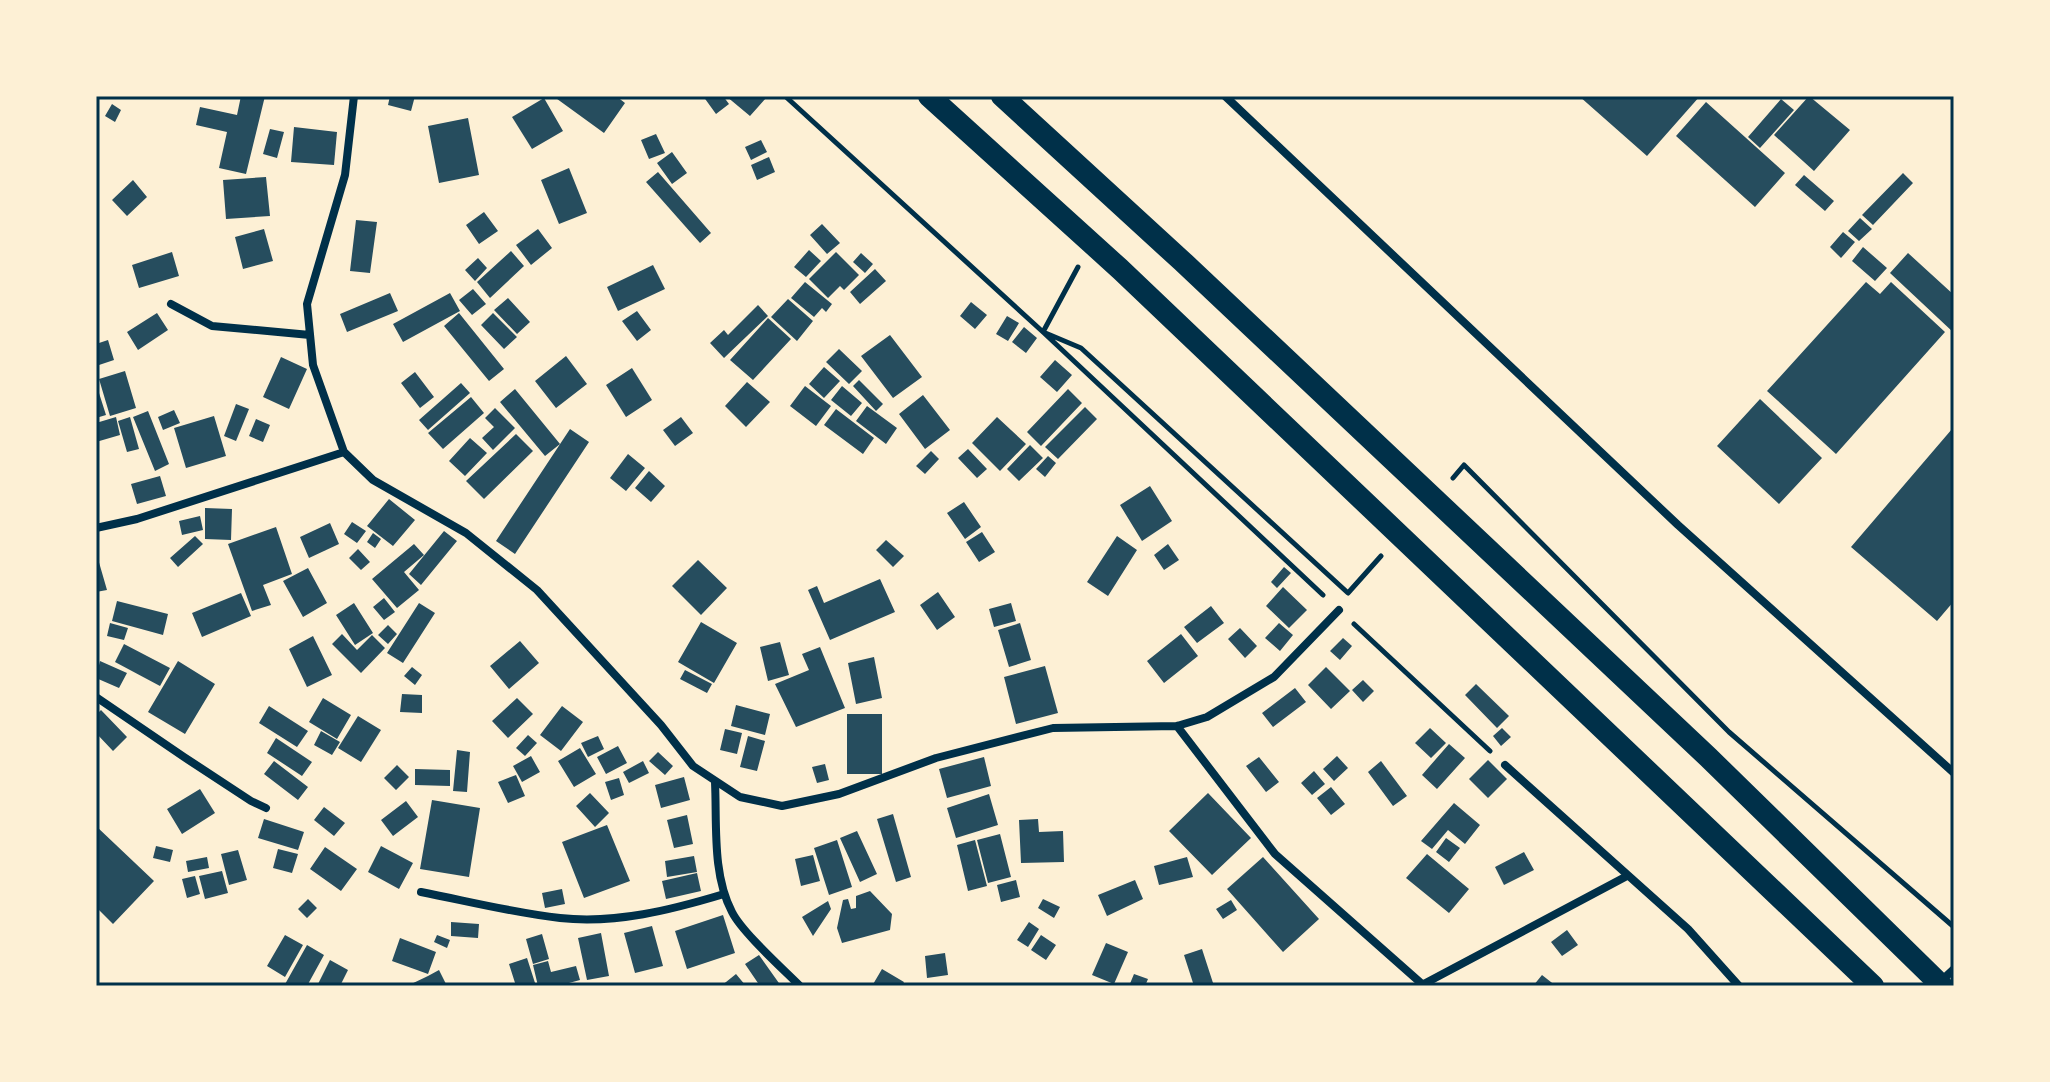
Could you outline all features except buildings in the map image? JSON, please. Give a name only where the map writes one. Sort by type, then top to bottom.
[{"type":"highway","points":[[929,96],[1091,243],[1873,986]]},
{"type":"highway","points":[[1002,96],[1182,261],[1945,979]]},
{"type":"street","points":[[354,96],[345,175],[307,304],[313,365],[344,452],[373,480],[466,533],[537,590],[661,725],[693,766],[740,797],[782,806],[839,794],[936,758],[1053,728],[1177,726],[1207,717],[1274,677],[1339,610]]},
{"type":"street","points":[[1225,96],[1678,525],[1954,773]]},
{"type":"street","points":[[171,304],[212,326],[310,335]]},
{"type":"street","points":[[96,528],[137,519],[344,452]]},
{"type":"street","points":[[96,697],[239,794],[266,808]]},
{"type":"street","points":[[1177,726],[1275,854],[1421,985],[1627,876]]},
{"type":"street","points":[[1505,765],[1688,929],[1739,986]]},
{"type":"street","points":[[715,782],[719,868],[724,894],[733,915],[800,986]]},
{"type":"street","points":[[421,892],[561,918],[620,917],[669,911],[724,894]]},
{"type":"path","points":[[785,96],[1043,332],[1505,765]]},
{"type":"path","points":[[1043,332],[1091,243]]},
{"type":"path","points":[[1043,332],[1081,348]]}]
